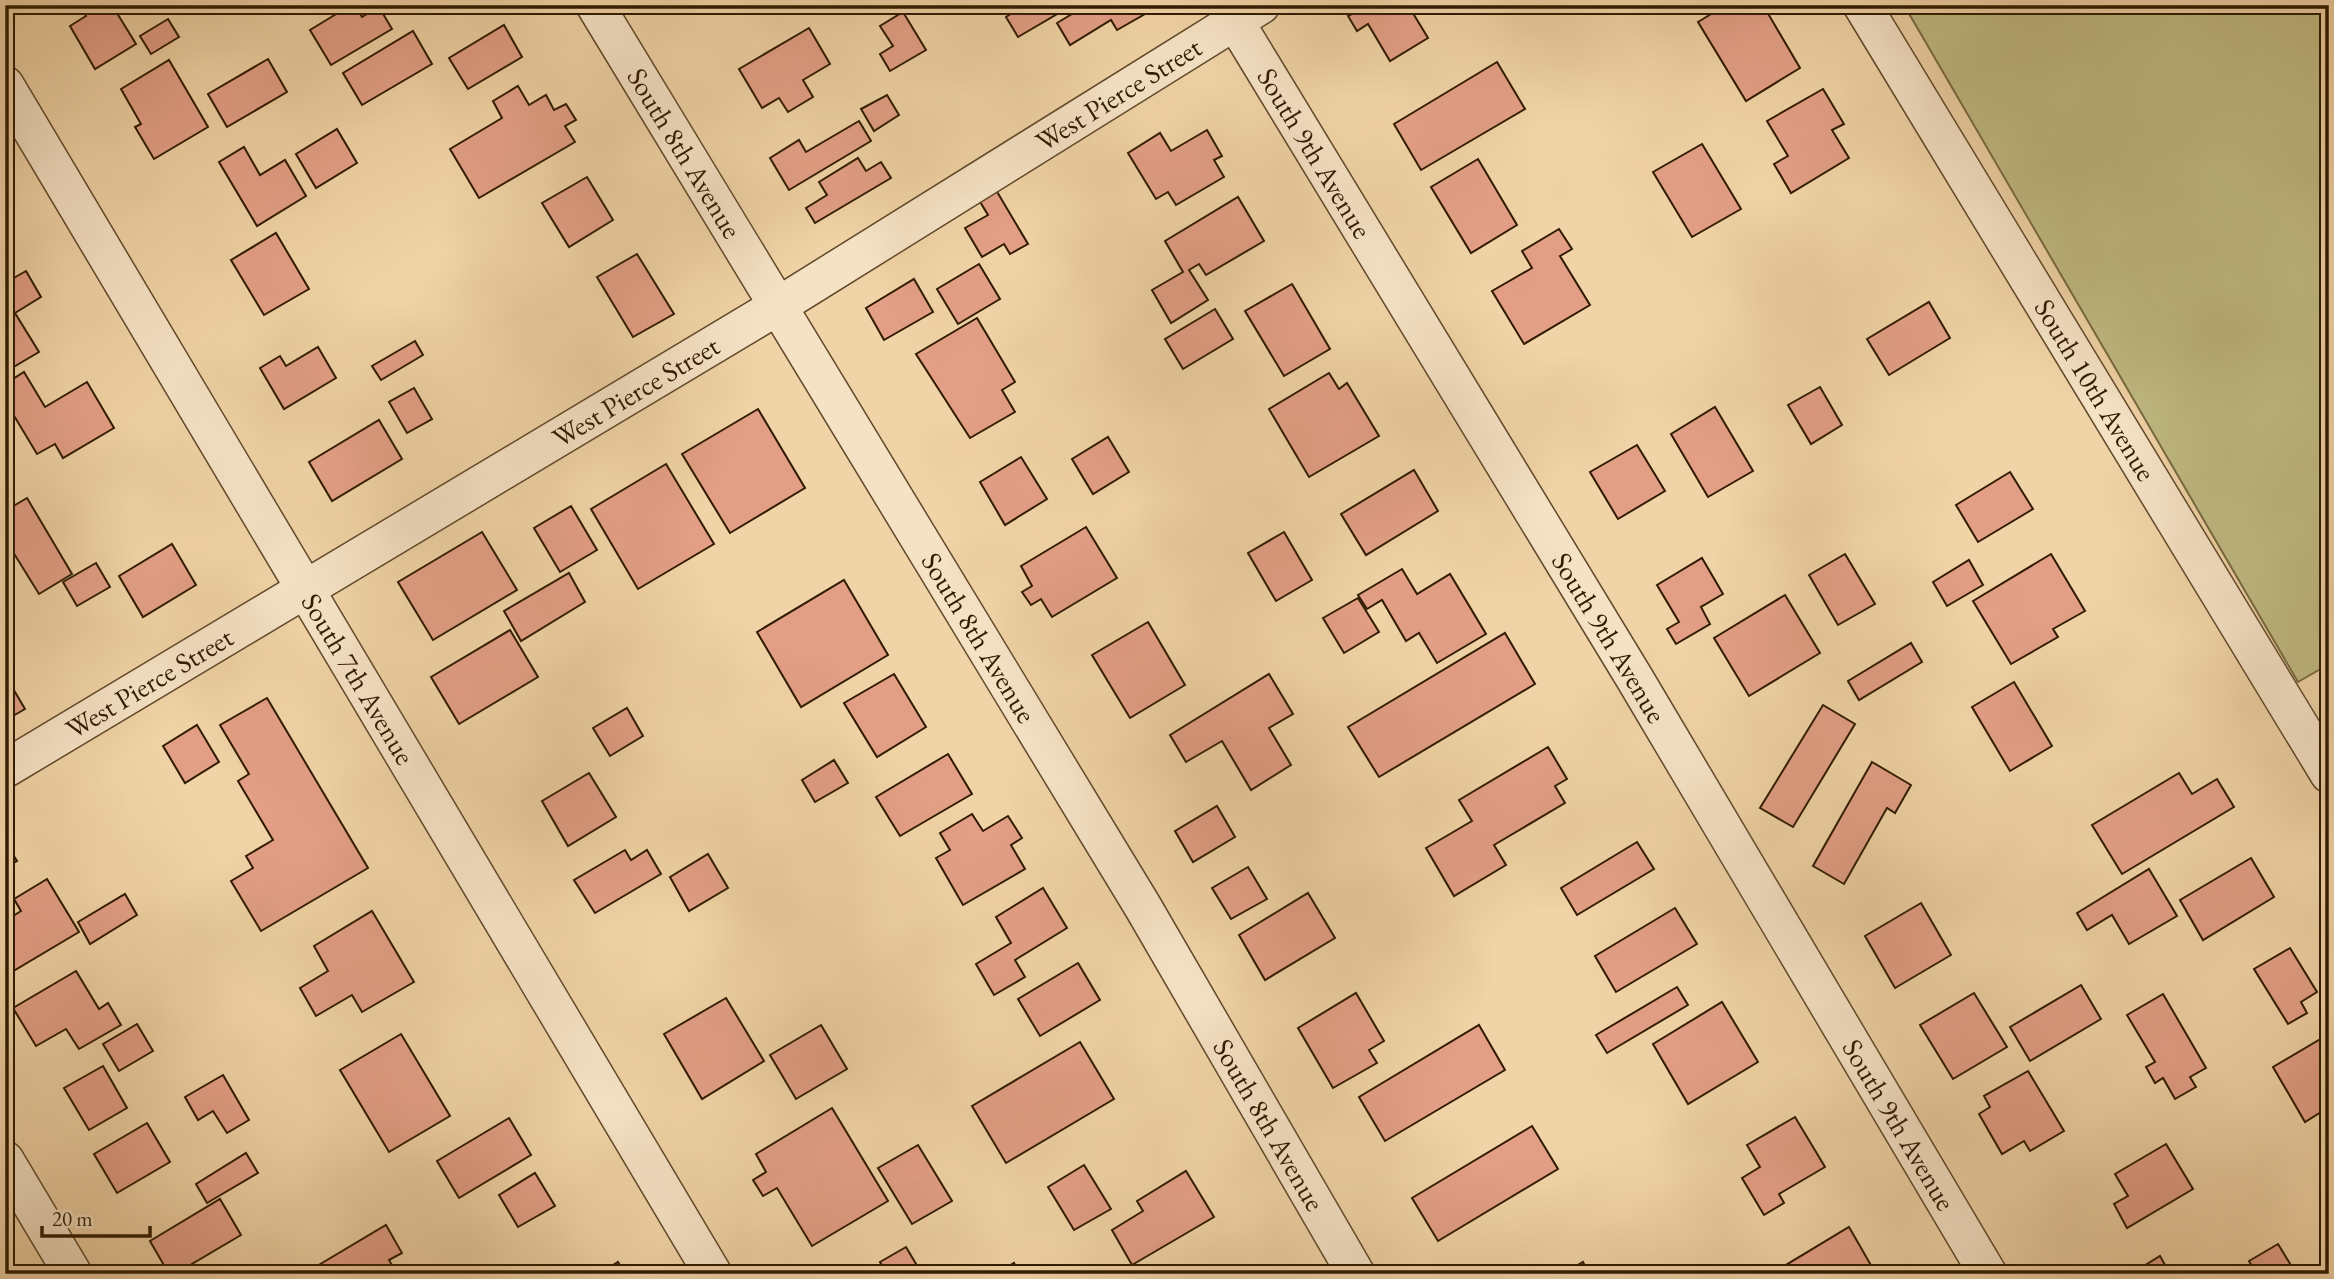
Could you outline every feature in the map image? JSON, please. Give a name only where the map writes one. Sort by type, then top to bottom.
[{"type":"street","name":"South 8th Avenue","points":[[596,5],[1143,907],[1356,1274]]},
{"type":"street","name":"South 10th Avenue","points":[[1862,5],[2329,774]]},
{"type":"street","name":"West Pierce Street","points":[[5,769],[778,306],[1240,11]]},
{"type":"street","name":"South 9th Avenue","points":[[1240,11],[1988,1274]]},
{"type":"street","name":"South 7th Avenue","points":[[5,85],[713,1274]]},
{"type":"street","points":[[5,1160],[73,1274]]},
{"type":"shaded area","points":[[1904,5],[2329,5],[2329,664],[2298,682]]},
{"type":"building","points":[[80,5],[112,5],[136,44],[95,69],[70,26],[86,16]]},
{"type":"building","points":[[355,5],[362,17],[379,7],[392,29],[331,65],[310,30]]},
{"type":"building","points":[[1025,5],[1069,7],[1018,37],[1006,17]]},
{"type":"building","points":[[1087,5],[1159,6],[1117,30],[1111,20],[1070,45],[1057,23]]},
{"type":"building","points":[[1356,5],[1408,5],[1428,38],[1390,61],[1368,24],[1357,31],[1348,16],[1359,10]]},
{"type":"building","points":[[1726,5],[1763,5],[1800,68],[1746,101],[1698,22]]},
{"type":"building","points":[[903,12],[926,50],[890,71],[880,54],[893,46],[880,26]]},
{"type":"building","points":[[168,19],[179,37],[151,54],[140,36]]},
{"type":"building","points":[[504,25],[522,57],[468,89],[449,58]]},
{"type":"building","points":[[809,28],[830,64],[803,80],[813,97],[788,112],[779,98],[762,108],[739,69]]},
{"type":"building","points":[[413,31],[432,64],[362,105],[343,73]]},
{"type":"building","points":[[268,59],[287,92],[227,127],[208,94]]},
{"type":"building","points":[[169,60],[208,127],[154,159],[135,127],[141,124],[121,89]]},
{"type":"building","points":[[1497,62],[1525,109],[1421,170],[1394,124]]},
{"type":"building","points":[[518,86],[529,105],[546,95],[554,110],[566,104],[576,120],[565,126],[575,142],[479,198],[450,149],[502,118],[493,101]]},
{"type":"building","points":[[1823,89],[1844,124],[1832,130],[1849,158],[1791,193],[1774,164],[1788,156],[1767,121]]},
{"type":"building","points":[[887,95],[899,115],[874,131],[861,109]]},
{"type":"building","points":[[859,121],[871,141],[789,190],[770,158],[799,140],[806,152]]},
{"type":"building","points":[[337,129],[357,163],[316,188],[296,154]]},
{"type":"building","points":[[1207,130],[1222,156],[1214,160],[1224,177],[1176,205],[1168,192],[1156,199],[1128,153],[1160,133],[1171,151]]},
{"type":"building","points":[[1702,144],[1741,209],[1692,237],[1653,172]]},
{"type":"building","points":[[244,147],[260,175],[285,160],[306,196],[257,226],[219,162]]},
{"type":"building","points":[[858,158],[866,171],[881,162],[891,178],[815,223],[806,208],[827,195],[819,182]]},
{"type":"building","points":[[1478,159],[1517,225],[1471,253],[1431,187]]},
{"type":"building","points":[[587,177],[613,220],[569,247],[542,203]]},
{"type":"building","points":[[996,190],[1028,244],[1010,254],[1004,244],[982,257],[965,228],[988,215],[979,200]]},
{"type":"building","points":[[1238,197],[1264,241],[1206,275],[1199,264],[1189,270],[1208,300],[1171,323],[1152,290],[1183,272],[1165,241]]},
{"type":"building","points":[[1559,229],[1572,249],[1560,256],[1590,305],[1524,344],[1492,291],[1532,268],[1522,251]]},
{"type":"building","points":[[276,233],[309,289],[264,315],[231,260]]},
{"type":"building","points":[[637,254],[674,314],[633,337],[597,277]]},
{"type":"building","points":[[979,264],[1000,299],[958,324],[937,289]]},
{"type":"building","points":[[26,271],[41,297],[15,313],[39,352],[5,372],[5,283]]},
{"type":"building","points":[[914,279],[933,312],[884,340],[866,308]]},
{"type":"building","points":[[1292,284],[1330,349],[1284,376],[1245,311]]},
{"type":"building","points":[[1929,302],[1950,338],[1889,375],[1867,339]]},
{"type":"building","points":[[1215,309],[1233,339],[1183,369],[1165,339]]},
{"type":"building","points":[[977,318],[1015,382],[1002,390],[1015,412],[970,438],[916,354]]},
{"type":"building","points":[[415,341],[423,355],[381,380],[372,366]]},
{"type":"building","points":[[318,347],[336,378],[284,409],[260,368],[280,356],[286,366]]},
{"type":"building","points":[[24,372],[45,407],[87,382],[114,428],[63,458],[55,444],[37,454],[10,409],[5,412],[5,384]]},
{"type":"building","points":[[1329,373],[1339,389],[1347,383],[1379,436],[1309,477],[1269,409]]},
{"type":"building","points":[[1820,387],[1842,425],[1811,444],[1788,405]]},
{"type":"building","points":[[414,388],[432,419],[407,433],[389,402]]},
{"type":"building","points":[[1715,407],[1753,471],[1708,497],[1671,434]]},
{"type":"building","points":[[758,409],[805,488],[730,533],[682,454]]},
{"type":"building","points":[[379,420],[402,459],[332,501],[309,462]]},
{"type":"building","points":[[1108,437],[1129,472],[1093,494],[1072,459]]},
{"type":"building","points":[[1637,445],[1665,491],[1618,519],[1590,472]]},
{"type":"building","points":[[1021,457],[1047,499],[1005,525],[980,482]]},
{"type":"building","points":[[666,464],[714,544],[638,589],[591,509]]},
{"type":"building","points":[[1414,470],[1438,511],[1366,555],[1341,514]]},
{"type":"building","points":[[2010,472],[2033,509],[1978,542],[1956,505]]},
{"type":"building","points":[[27,498],[72,574],[39,594],[5,539],[5,511]]},
{"type":"building","points":[[571,506],[597,550],[560,572],[534,528]]},
{"type":"building","points":[[1086,527],[1117,578],[1052,617],[1041,599],[1031,605],[1022,592],[1032,586],[1021,566]]},
{"type":"building","points":[[482,532],[517,590],[433,640],[398,582]]},
{"type":"building","points":[[1284,532],[1312,580],[1276,601],[1248,553]]},
{"type":"building","points":[[172,544],[196,585],[143,617],[119,576]]},
{"type":"building","points":[[1845,554],[1875,604],[1838,625],[1809,575]]},
{"type":"building","points":[[2051,554],[2085,611],[2053,629],[2058,637],[2011,664],[1973,601]]},
{"type":"building","points":[[1702,558],[1723,594],[1701,607],[1710,624],[1676,644],[1667,629],[1679,622],[1657,585]]},
{"type":"building","points":[[1969,560],[1983,585],[1947,606],[1933,582]]},
{"type":"building","points":[[96,563],[110,587],[77,606],[63,582]]},
{"type":"building","points":[[1402,569],[1417,594],[1450,574],[1486,634],[1437,663],[1419,633],[1406,641],[1382,600],[1367,609],[1358,595]]},
{"type":"building","points":[[569,573],[585,602],[521,641],[504,611]]},
{"type":"building","points":[[844,580],[888,655],[801,707],[757,632]]},
{"type":"building","points":[[1785,595],[1820,653],[1749,696],[1714,638]]},
{"type":"building","points":[[1358,598],[1379,632],[1344,653],[1323,618]]},
{"type":"building","points":[[1148,622],[1185,685],[1130,718],[1092,655]]},
{"type":"building","points":[[510,630],[538,677],[459,724],[431,677]]},
{"type":"building","points":[[1505,633],[1535,684],[1379,777],[1348,727]]},
{"type":"building","points":[[1911,643],[1922,662],[1859,700],[1848,681]]},
{"type":"building","points":[[894,674],[926,727],[877,757],[844,703]]},
{"type":"building","points":[[1269,674],[1293,714],[1269,728],[1291,765],[1251,790],[1222,741],[1186,762],[1170,735]]},
{"type":"building","points":[[5,675],[25,709],[6,720],[11,729],[5,732]]},
{"type":"building","points":[[2014,682],[2052,746],[2010,771],[1972,707]]},
{"type":"building","points":[[267,698],[368,868],[261,931],[231,881],[253,868],[246,856],[273,840],[238,781],[249,774],[220,725]]},
{"type":"building","points":[[1823,705],[1855,724],[1793,827],[1760,808]]},
{"type":"building","points":[[627,708],[643,736],[610,756],[593,728]]},
{"type":"building","points":[[197,725],[219,762],[185,783],[163,746]]},
{"type":"building","points":[[1548,747],[1567,779],[1555,786],[1565,803],[1494,845],[1506,865],[1454,896],[1426,848],[1472,821],[1459,800]]},
{"type":"building","points":[[948,754],[972,794],[900,836],[876,797]]},
{"type":"building","points":[[834,760],[848,783],[815,802],[802,780]]},
{"type":"building","points":[[1872,762],[1911,785],[1895,813],[1887,808],[1844,884],[1813,866]]},
{"type":"building","points":[[589,773],[616,817],[568,846],[542,801]]},
{"type":"building","points":[[2179,773],[2192,794],[2217,779],[2234,807],[2122,874],[2092,825]]},
{"type":"building","points":[[1217,806],[1235,837],[1193,862],[1175,831]]},
{"type":"building","points":[[972,814],[983,831],[1008,816],[1022,838],[1011,845],[1025,869],[963,905],[936,858],[950,850],[940,833]]},
{"type":"building","points":[[5,842],[17,861],[5,868]]},
{"type":"building","points":[[1637,842],[1654,869],[1577,915],[1561,888]]},
{"type":"building","points":[[625,850],[631,860],[647,850],[661,874],[595,913],[574,880]]},
{"type":"building","points":[[708,854],[728,888],[689,911],[670,877]]},
{"type":"building","points":[[2251,858],[2274,897],[2203,940],[2180,900]]},
{"type":"building","points":[[1248,867],[1267,899],[1231,919],[1212,888]]},
{"type":"building","points":[[2149,869],[2177,916],[2129,944],[2112,915],[2087,930],[2077,913]]},
{"type":"building","points":[[47,879],[79,932],[5,976],[5,921],[21,911],[14,899]]},
{"type":"building","points":[[1043,888],[1067,928],[1015,960],[1025,977],[994,995],[976,964],[1011,943],[996,917]]},
{"type":"building","points":[[1308,893],[1335,938],[1265,980],[1239,935]]},
{"type":"building","points":[[125,894],[137,915],[90,944],[78,922]]},
{"type":"building","points":[[1921,903],[1951,955],[1895,988],[1865,936]]},
{"type":"building","points":[[1675,908],[1697,944],[1616,992],[1595,956]]},
{"type":"building","points":[[372,911],[414,982],[362,1012],[352,995],[316,1016],[300,988],[328,971],[314,946]]},
{"type":"building","points":[[2290,948],[2317,992],[2301,1002],[2307,1013],[2288,1024],[2254,969]]},
{"type":"building","points":[[1078,963],[1100,1000],[1040,1036],[1018,999]]},
{"type":"building","points":[[76,971],[99,1009],[108,1003],[121,1025],[79,1049],[66,1029],[36,1046],[13,1008]]},
{"type":"building","points":[[2081,985],[2101,1019],[2030,1061],[2010,1027]]},
{"type":"building","points":[[1677,987],[1688,1005],[1607,1053],[1596,1035]]},
{"type":"building","points":[[1356,993],[1384,1041],[1369,1050],[1377,1063],[1333,1088],[1298,1028]]},
{"type":"building","points":[[1974,993],[2007,1047],[1953,1079],[1920,1025]]},
{"type":"building","points":[[2163,994],[2206,1068],[2190,1077],[2196,1087],[2175,1099],[2163,1078],[2155,1083],[2146,1067],[2155,1062],[2127,1015]]},
{"type":"building","points":[[726,998],[764,1061],[702,1099],[664,1034]]},
{"type":"building","points":[[1722,1002],[1758,1062],[1688,1104],[1653,1044]]},
{"type":"building","points":[[137,1024],[153,1051],[119,1071],[103,1044]]},
{"type":"building","points":[[821,1025],[847,1069],[796,1099],[770,1055]]},
{"type":"building","points":[[1479,1025],[1505,1070],[1385,1141],[1359,1097]]},
{"type":"building","points":[[401,1034],[450,1116],[389,1152],[340,1070]]},
{"type":"building","points":[[2329,1034],[2329,1107],[2305,1122],[2273,1067]]},
{"type":"building","points":[[1080,1042],[1114,1099],[1006,1163],[972,1106]]},
{"type":"building","points":[[103,1066],[127,1108],[89,1130],[64,1088]]},
{"type":"building","points":[[2028,1071],[2064,1131],[2030,1151],[2024,1141],[2002,1154],[1979,1114],[1990,1107],[1984,1096]]},
{"type":"building","points":[[223,1075],[249,1120],[227,1133],[213,1111],[198,1120],[185,1097]]},
{"type":"building","points":[[832,1108],[888,1201],[812,1246],[777,1188],[763,1196],[753,1180],[766,1172],[756,1154]]},
{"type":"building","points":[[1795,1117],[1825,1167],[1779,1194],[1784,1203],[1764,1215],[1742,1178],[1760,1167],[1747,1145]]},
{"type":"building","points":[[509,1118],[531,1155],[459,1198],[437,1161]]},
{"type":"building","points":[[147,1123],[170,1162],[117,1193],[94,1154]]},
{"type":"building","points":[[1532,1126],[1558,1169],[1438,1241],[1412,1198]]},
{"type":"building","points":[[2166,1144],[2193,1189],[2127,1228],[2114,1204],[2128,1196],[2115,1174]]},
{"type":"building","points":[[918,1145],[952,1201],[912,1224],[878,1168]]},
{"type":"building","points":[[246,1153],[258,1173],[207,1203],[196,1184]]},
{"type":"building","points":[[1084,1165],[1111,1209],[1074,1230],[1048,1187]]},
{"type":"building","points":[[1186,1171],[1214,1217],[1132,1265],[1112,1230],[1143,1211],[1137,1201]]},
{"type":"building","points":[[535,1173],[555,1206],[518,1227],[499,1195]]},
{"type":"building","points":[[220,1199],[241,1235],[175,1274],[169,1274],[150,1241]]},
{"type":"building","points":[[386,1225],[402,1253],[389,1260],[397,1274],[315,1274],[312,1269]]},
{"type":"building","points":[[1849,1227],[1876,1274],[1771,1274]]},
{"type":"building","points":[[2278,1244],[2295,1272],[2256,1274],[2249,1261]]},
{"type":"building","points":[[906,1247],[922,1274],[887,1274],[880,1262]]},
{"type":"building","points":[[2160,1256],[2170,1274],[2131,1274]]},
{"type":"building","points":[[618,1262],[625,1274],[599,1274]]},
{"type":"building","points":[[1583,1262],[1589,1274],[1563,1274]]},
{"type":"building","points":[[1014,1263],[1020,1274],[996,1274]]}]
